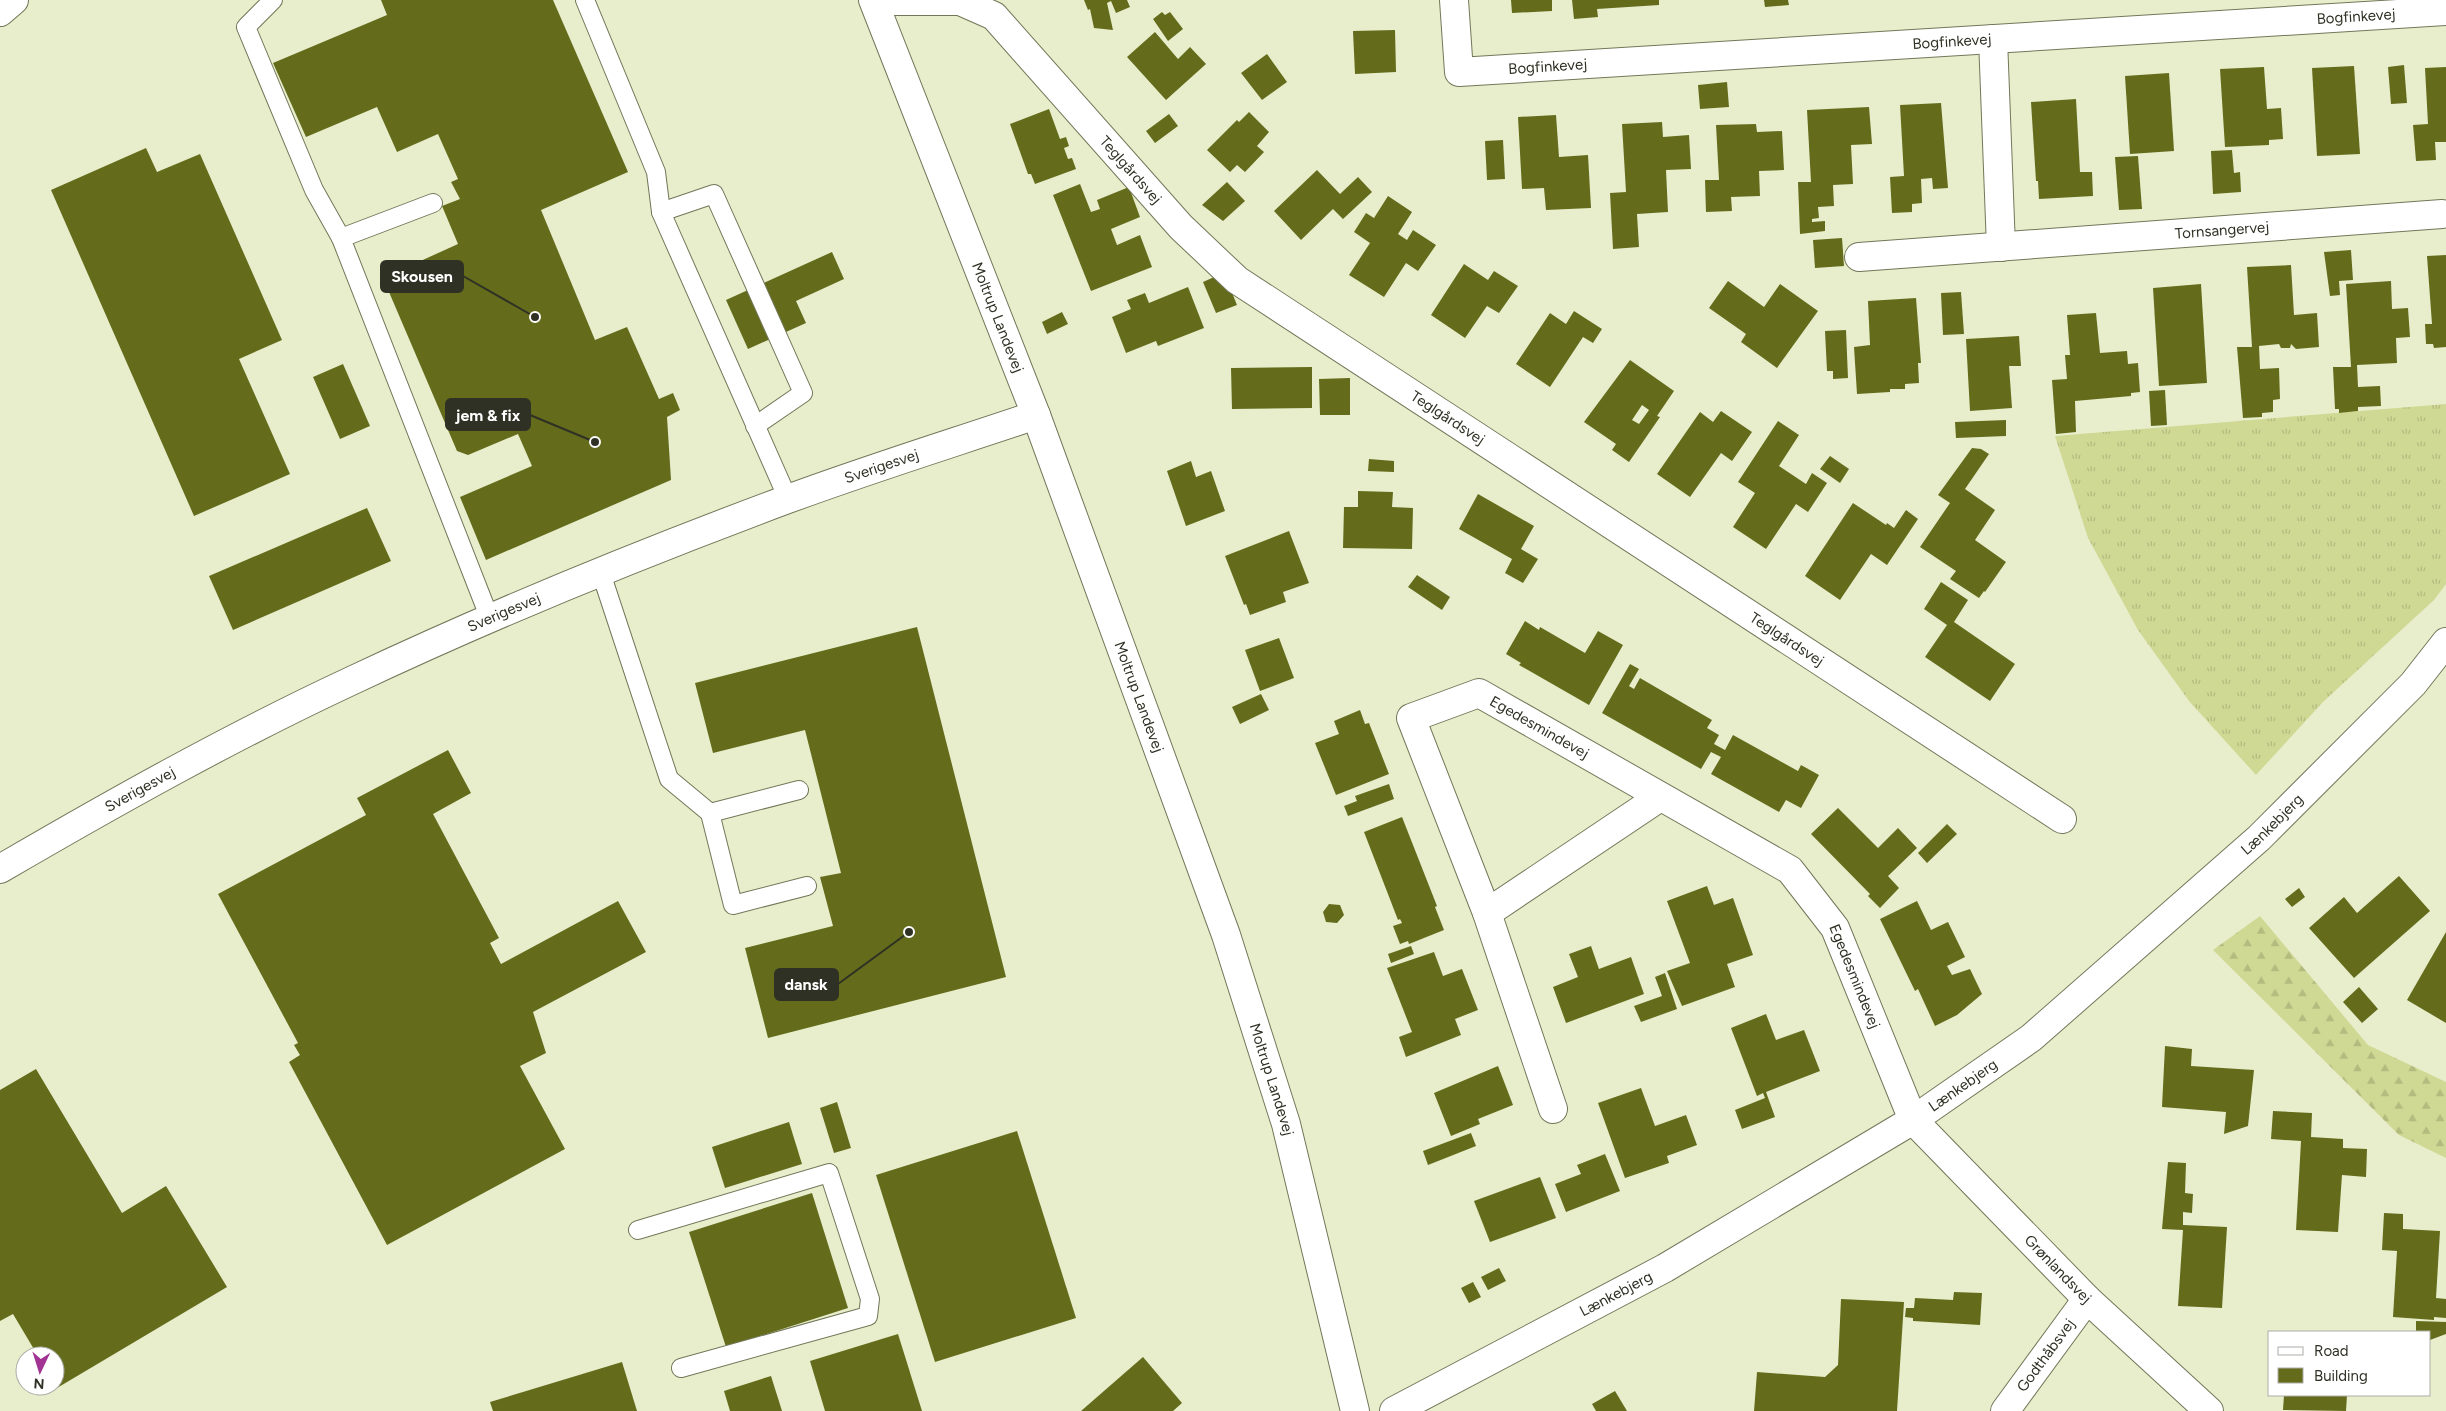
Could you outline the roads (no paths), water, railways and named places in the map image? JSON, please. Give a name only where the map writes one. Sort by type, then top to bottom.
[{"type":"street","points":[[0,12],[14,0]]},
{"type":"street","name":"Moltrup Landevej","points":[[873,0],[1036,415],[1226,935],[1286,1124],[1355,1411]]},
{"type":"street","name":"Teglgårdsvej","points":[[873,0],[960,1],[994,16],[1181,227],[1237,280],[2062,818]]},
{"type":"street","name":"Bogfinkevej","points":[[1454,0],[1459,72],[2446,12]]},
{"type":"street","points":[[1993,39],[2001,247]]},
{"type":"street","name":"Tornsangervej","points":[[1859,257],[2442,214]]},
{"type":"street","name":"Sverigesvej","points":[[0,869],[113,803],[215,748],[351,681],[490,619],[600,573],[788,499],[1036,415]]},
{"type":"street","name":"Lænkebjerg","points":[[1394,1411],[1665,1268],[1913,1120],[2031,1038],[2259,838],[2413,684],[2446,642]]},
{"type":"street","name":"Egedesmindevej","points":[[1553,1109],[1486,913],[1411,718],[1479,693],[1790,870],[1835,928],[1913,1120]]},
{"type":"street","points":[[1486,913],[1660,797]]},
{"type":"street","name":"Grønlandsvej","points":[[1913,1120],[2086,1299],[2209,1411]]},
{"type":"street","name":"Godthåbsvej","points":[[2005,1411],[2086,1299]]},
{"type":"lane","points":[[273,0],[246,27],[314,190],[342,238],[490,619]]},
{"type":"lane","points":[[585,0],[656,172],[661,212],[788,499]]},
{"type":"lane","points":[[661,212],[714,194],[803,393],[755,426]]},
{"type":"lane","points":[[342,238],[433,203]]},
{"type":"lane","points":[[600,573],[669,779],[710,813],[733,905],[807,886]]},
{"type":"lane","points":[[710,813],[799,790]]},
{"type":"lane","points":[[638,1230],[829,1173],[870,1299],[868,1316],[680,1368]]},
{"type":"place","name":"Skousen","points":[[535,317]]},
{"type":"place","name":"jem & fix","points":[[595,442]]},
{"type":"place","name":"dansk","points":[[909,932]]}]
